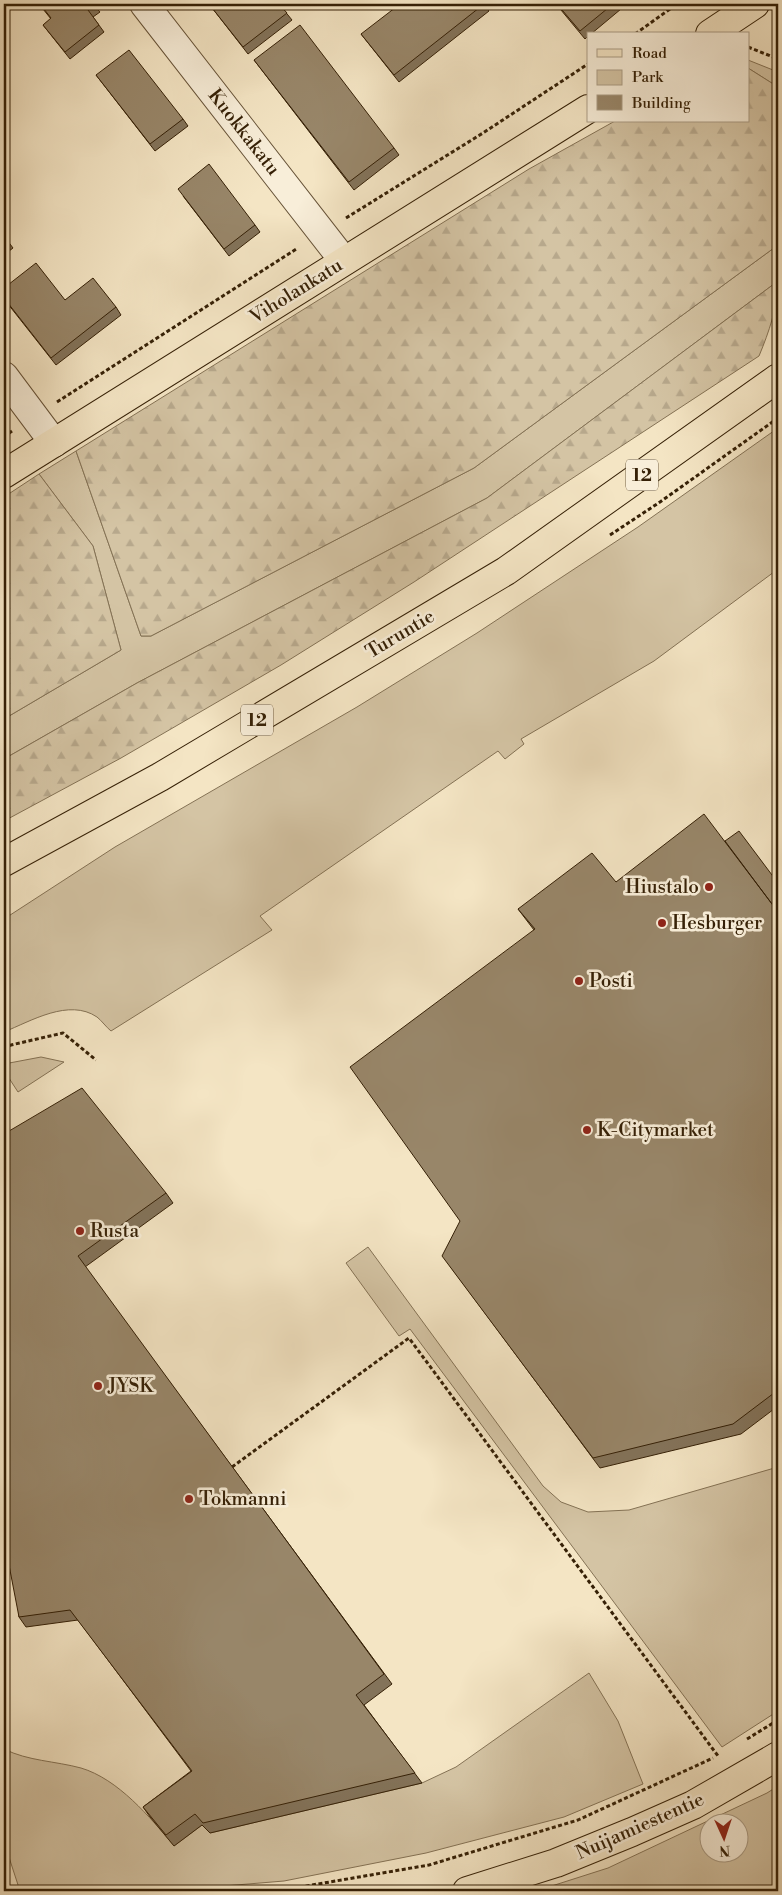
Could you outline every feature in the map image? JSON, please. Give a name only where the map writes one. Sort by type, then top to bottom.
[{"type":"main road","points":[[713,32],[755,4]]},
{"type":"main road","name":"Viholankatu","points":[[4,474],[587,109]]},
{"type":"main road","name":"Turuntie","points":[[4,862],[160,777],[506,571],[778,378]]},
{"type":"main road","name":"Nuijamiestentie","points":[[467,1891],[556,1864],[632,1832],[693,1805],[778,1756]]},
{"type":"street","name":"Kuokkakatu","points":[[144,4],[344,261]]},
{"type":"street","points":[[4,376],[54,443]]},
{"type":"path","points":[[638,32],[677,4]]},
{"type":"path","points":[[750,48],[778,59]]},
{"type":"path","points":[[4,437],[322,232],[483,133],[587,65]]},
{"type":"path","points":[[4,1049],[11,1045],[62,1033],[96,1060]]},
{"type":"path","points":[[232,1467],[409,1338],[718,1756]]},
{"type":"path","points":[[740,1742],[778,1720]]},
{"type":"path","points":[[267,1891],[283,1891],[429,1865],[569,1823],[671,1779],[725,1751]]},
{"type":"green space","points":[[750,61],[778,72],[778,87],[750,69]]},
{"type":"green space","points":[[750,69],[778,87],[778,245],[474,468],[151,636],[141,636],[76,451],[529,169],[613,122],[750,122]]},
{"type":"green space","points":[[778,245],[778,281],[487,498],[137,683],[4,759],[4,719],[121,650],[93,546],[39,474],[76,451],[141,636],[151,636],[474,468]]},
{"type":"green space","points":[[778,281],[772,319],[759,356],[414,582],[281,665],[121,758],[4,821],[4,759],[137,683],[487,498]]},
{"type":"green space","points":[[778,428],[778,569],[654,661],[521,739],[524,744],[505,759],[498,751],[260,916],[272,930],[111,1031],[97,1017],[86,1012],[62,1010],[38,1017],[4,1032],[4,919],[115,847],[357,707],[477,633],[638,527]]},
{"type":"green space","points":[[39,474],[93,546],[121,650],[4,719],[4,497]]},
{"type":"green space","points":[[41,1057],[64,1062],[18,1092],[4,1073],[4,1064]]},
{"type":"green space","points":[[368,1247],[543,1486],[561,1502],[588,1512],[629,1510],[778,1467],[778,1711],[722,1747],[410,1329],[399,1336],[346,1263]]},
{"type":"green space","points":[[589,1673],[618,1721],[643,1784],[564,1817],[426,1853],[284,1881],[164,1891],[20,1891],[4,1842],[4,1749],[13,1753],[81,1768],[95,1773],[120,1790],[144,1811],[174,1846],[202,1825],[210,1833],[422,1783],[456,1767]]},
{"type":"green space","points":[[778,1786],[778,1891],[536,1891],[608,1868],[700,1825],[700,1862],[750,1862],[750,1812],[727,1812]]},
{"type":"building","points":[[40,4],[93,4],[88,10],[99,25],[65,52],[43,25],[51,18]]},
{"type":"building","points":[[209,4],[279,4],[287,13],[243,47]]},
{"type":"building","points":[[400,4],[484,4],[394,75],[361,34]]},
{"type":"building","points":[[557,4],[613,4],[580,31]]},
{"type":"building","points":[[300,25],[394,148],[349,182],[254,60]]},
{"type":"building","points":[[129,50],[183,119],[150,144],[96,75]]},
{"type":"building","points":[[209,164],[255,225],[224,249],[178,189]]},
{"type":"building","points":[[4,236],[8,241],[4,244]]},
{"type":"building","points":[[36,263],[65,300],[93,278],[116,307],[51,358],[4,298],[4,288]]},
{"type":"building","name":"K-Citymarket","points":[[704,814],[778,912],[778,1390],[733,1424],[593,1458],[442,1256],[460,1221],[350,1067],[535,929],[518,909],[592,853],[616,882]]},
{"type":"building","points":[[739,831],[778,883],[778,912],[725,841]]},
{"type":"building","points":[[82,1088],[166,1193],[78,1256],[384,1674],[356,1695],[415,1773],[203,1823],[195,1814],[166,1835],[143,1807],[192,1771],[70,1610],[19,1617],[4,1539],[4,1134]]},
{"type":"place","name":"Hiustalo","points":[[709,887]]},
{"type":"place","name":"Hesburger","points":[[662,923]]},
{"type":"place","name":"Posti","points":[[579,981]]},
{"type":"place","name":"K-Citymarket","points":[[587,1130]]},
{"type":"place","name":"Rusta","points":[[80,1231]]},
{"type":"place","name":"JYSK","points":[[98,1386]]},
{"type":"place","name":"Tokmanni","points":[[189,1499]]}]
